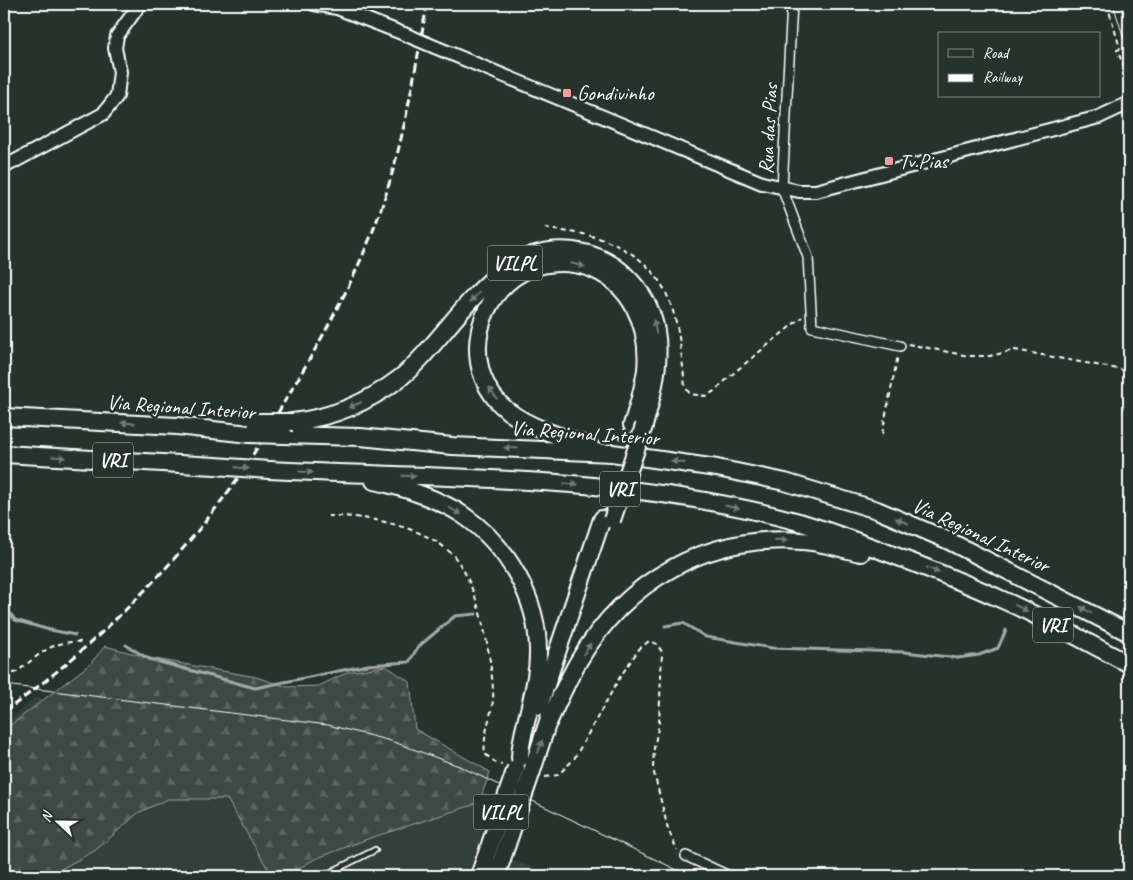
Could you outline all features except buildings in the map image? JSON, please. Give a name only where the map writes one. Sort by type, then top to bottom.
[{"type":"highway","name":"VILPL","points":[[288,428],[335,413],[382,391],[401,377],[420,359],[472,299],[501,272],[516,262],[532,256],[566,250],[609,262],[638,288],[648,305],[654,322],[658,346],[657,371],[607,519],[555,661],[494,857],[479,876]]},
{"type":"highway","name":"VILPL","points":[[612,453],[554,435],[527,423],[506,410],[485,381],[480,366],[478,345],[480,326],[485,311],[509,281],[522,272],[537,266],[565,263],[579,264],[604,274],[628,295],[636,309],[642,326],[646,346],[646,369],[638,426]]},
{"type":"highway","name":"Via Regional Interior","points":[[4,417],[177,426],[288,428],[452,446],[612,453],[717,468],[785,482],[877,510],[947,540],[1129,633]]},
{"type":"highway","name":"VRI","points":[[4,454],[343,474],[574,484],[693,499],[796,521],[888,554],[1008,602],[1129,664]]},
{"type":"highway","name":"VILPL","points":[[343,474],[380,482],[430,498],[447,506],[477,526],[503,553],[510,564],[526,594],[532,612],[538,654],[530,705],[520,743],[523,766]]},
{"type":"highway","name":"VILPL","points":[[548,723],[607,519]]},
{"type":"highway","name":"VILPL","points":[[523,766],[548,723],[579,661],[606,622],[636,592],[663,572],[678,564],[726,546],[772,540],[804,541],[870,556],[888,554]]},
{"type":"highway","name":"VILPL","points":[[494,857],[496,876]]},
{"type":"main road","points":[[4,167],[103,114],[117,96],[120,72],[115,48],[117,36],[140,4]]},
{"type":"main road","points":[[314,4],[345,7],[404,34],[753,179],[782,188],[800,191],[816,191],[1127,110]]},
{"type":"street","name":"Rua das Pias","points":[[792,4],[782,188],[808,256],[811,310]]},
{"type":"street","points":[[811,310],[812,326],[900,346]]},
{"type":"street","points":[[686,856],[729,876]]},
{"type":"lane","points":[[323,876],[375,850]]},
{"type":"path","points":[[1107,4],[1120,48],[1117,50],[1129,78]]},
{"type":"path","points":[[1122,4],[1129,28]]},
{"type":"path","points":[[1120,48],[1129,46]]},
{"type":"path","points":[[690,394],[705,396],[713,392],[775,338],[811,310]]},
{"type":"path","points":[[882,434],[900,346],[907,343],[980,357],[1015,350],[1129,371]]},
{"type":"path","points":[[1123,409],[1129,411]]},
{"type":"path","points":[[4,672],[15,673],[44,650],[67,641],[80,642]]},
{"type":"shaded area","points":[[34,698],[314,737],[493,798],[469,876],[4,876],[4,726]]},
{"type":"shaded area","points":[[476,854],[512,860],[554,876],[469,876]]},
{"type":"green space","points":[[105,646],[150,658],[256,677],[287,687],[319,686],[348,672],[386,666],[410,682],[415,729],[490,772],[479,803],[370,838],[315,859],[285,876],[272,876],[227,799],[168,799],[138,813],[96,850],[48,876],[4,876],[4,730],[90,664]]},
{"type":"waterway","points":[[4,604],[15,620],[75,635]]},
{"type":"waterway","points":[[126,645],[149,659],[255,688],[368,665],[409,662],[418,647],[455,616],[476,614]]},
{"type":"waterway","points":[[665,626],[683,623],[706,637],[772,648],[904,652],[958,658],[979,655],[998,648],[1006,630]]},
{"type":"tram line","points":[[1113,4],[1129,54]]},
{"type":"tram line","points":[[4,685],[328,725],[391,741],[459,766],[690,876]]},
{"type":"railway","points":[[4,712],[66,664],[125,611],[204,523],[244,469],[267,431],[336,310],[376,223],[400,142],[427,4]]},
{"type":"place","name":"Gondivinho","points":[[567,93]]},
{"type":"place","name":"Tv.Pias","points":[[889,161]]}]
